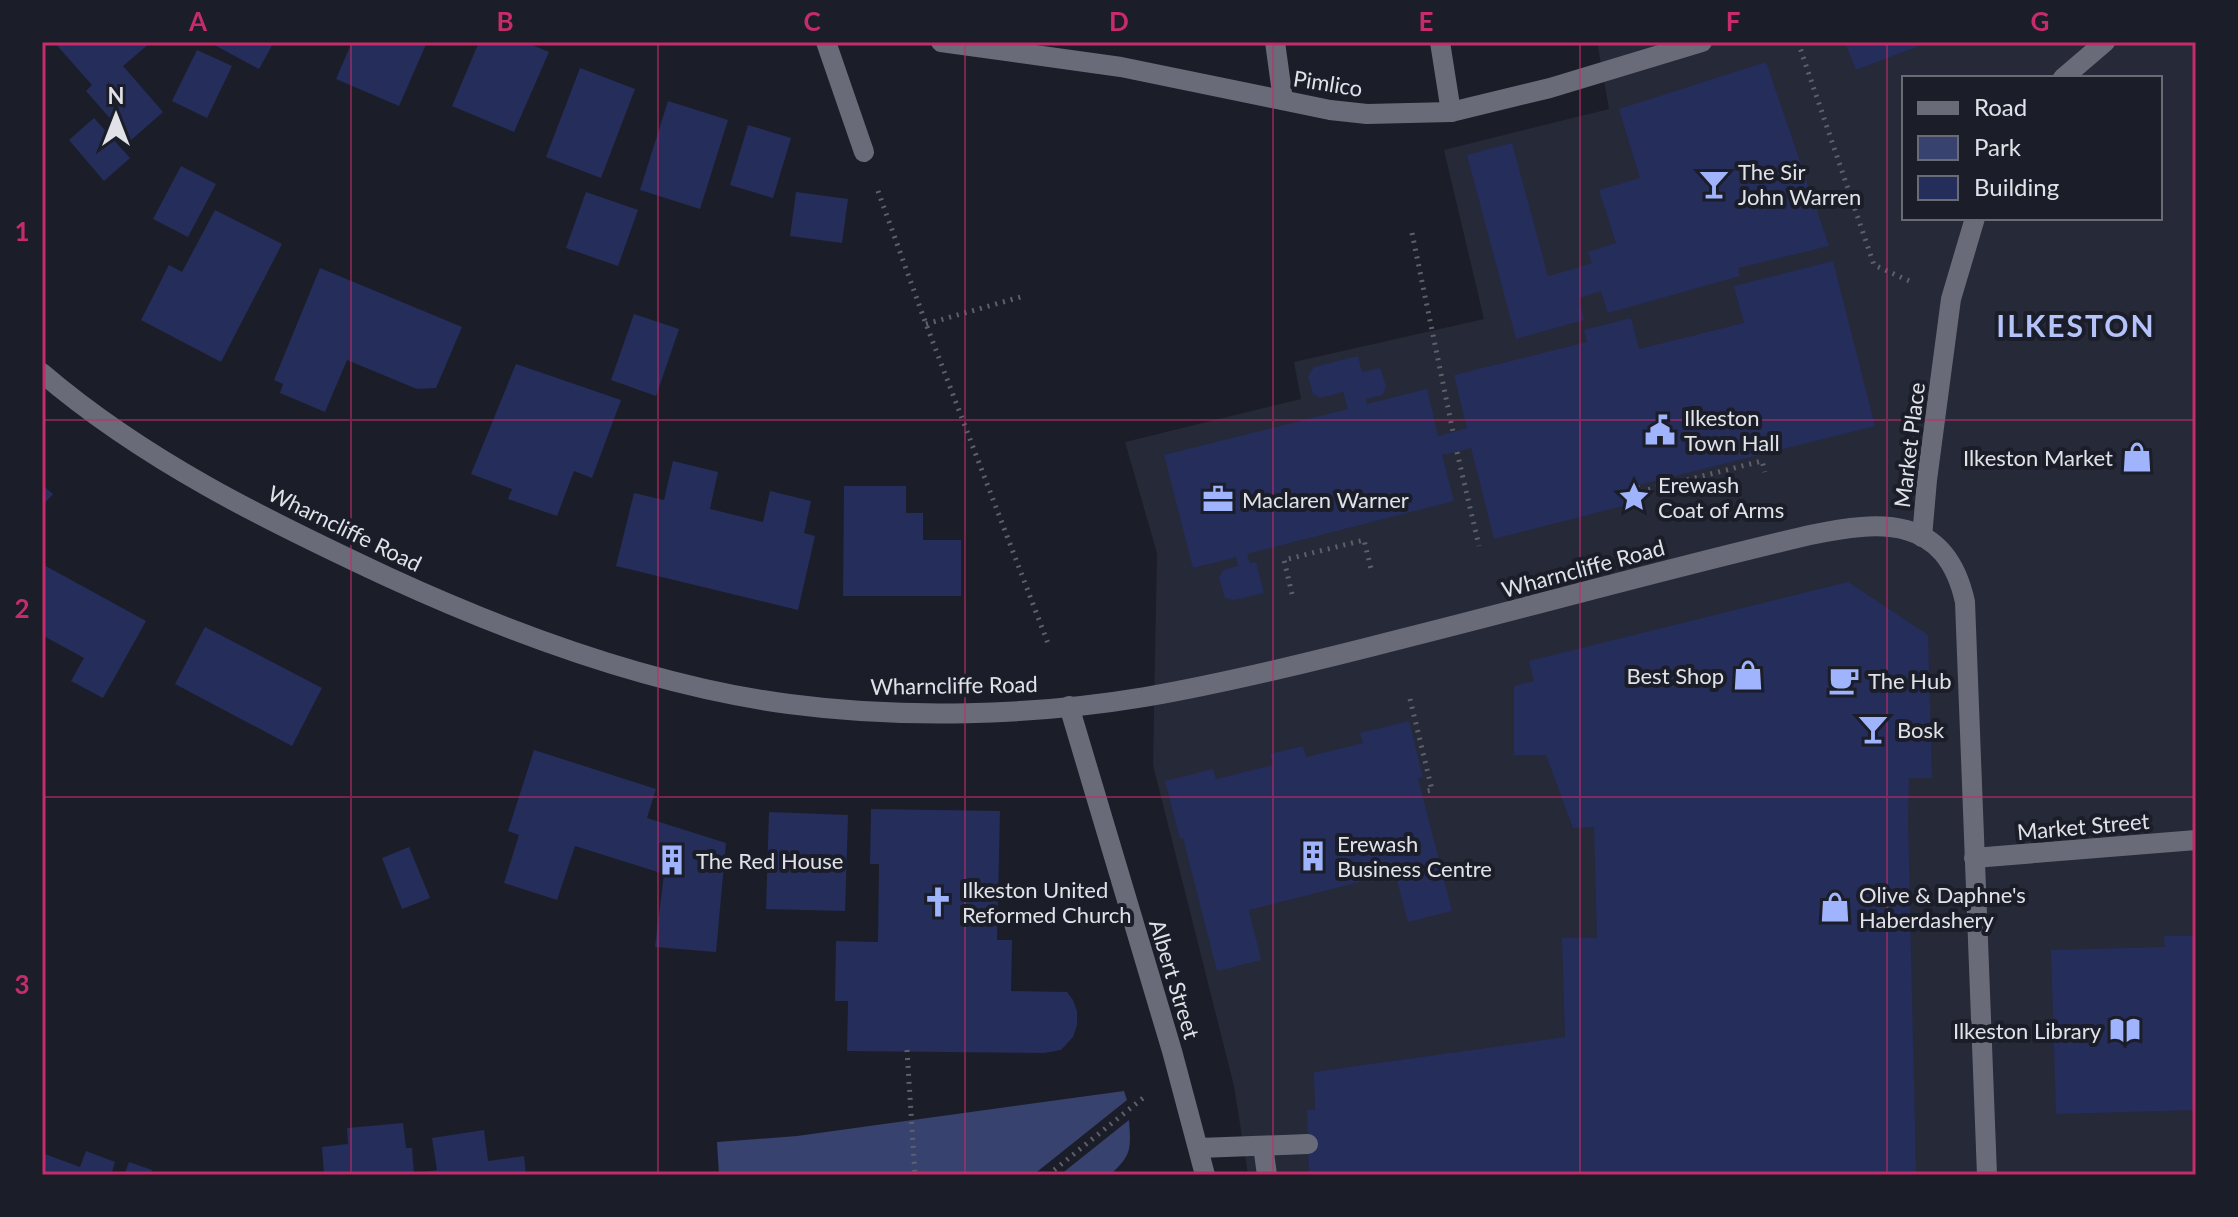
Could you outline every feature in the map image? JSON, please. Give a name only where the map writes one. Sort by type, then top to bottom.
[{"type":"street","points":[[826,42],[864,152]]},
{"type":"street","name":"Pimlico","points":[[941,42],[1121,67],[1330,110],[1367,114],[1451,112],[1550,88],[1702,42]]},
{"type":"street","points":[[1275,42],[1283,100]]},
{"type":"street","points":[[1440,42],[1451,112]]},
{"type":"street","points":[[2065,76],[2105,42]]},
{"type":"street","name":"Market Place","points":[[1974,220],[1951,299],[1922,537],[1945,555],[1959,577],[1965,602],[1987,1175]]},
{"type":"street","name":"Wharncliffe Road","points":[[42,373],[141,448],[259,514],[455,606],[583,653],[679,682],[793,704],[922,711],[1022,710],[1142,697],[1337,655],[1838,529],[1878,525],[1904,528],[1922,537]]},
{"type":"street","name":"Albert Street","points":[[1069,706],[1205,1175]]},
{"type":"street","name":"Market Street","points":[[1974,858],[2196,840]]},
{"type":"street","points":[[1199,1148],[1308,1144]]},
{"type":"street","points":[[1263,1146],[1267,1175]]},
{"type":"path","points":[[1798,42],[1874,265],[1951,299]]},
{"type":"path","points":[[864,152],[1049,646]]},
{"type":"path","points":[[1412,233],[1453,432]]},
{"type":"path","points":[[926,324],[1024,296]]},
{"type":"path","points":[[1457,452],[1479,546]]},
{"type":"path","points":[[1637,486],[1639,492],[1762,461],[1765,472]]},
{"type":"path","points":[[1292,594],[1284,560],[1364,540],[1372,573]]},
{"type":"path","points":[[1410,699],[1432,790],[1422,792]]},
{"type":"path","points":[[907,1050],[915,1175]]},
{"type":"path","points":[[1048,1175],[1177,1070]]},
{"type":"shaded area","points":[[1597,42],[2196,42],[2196,1175],[1248,1175],[1234,1086],[1153,765],[1157,553],[1125,442],[1301,399],[1294,362],[1484,319],[1444,150],[1609,109]]},
{"type":"green space","points":[[1124,1091],[1127,1100],[1033,1175],[719,1175],[717,1142],[797,1136]]},
{"type":"green space","points":[[1129,1120],[1129,1150],[1111,1174],[1060,1175]]},
{"type":"building","points":[[54,42],[151,42],[123,66],[163,112],[130,141],[86,91],[92,85]]},
{"type":"building","points":[[209,42],[274,42],[259,69]]},
{"type":"building","points":[[352,42],[427,42],[399,106],[336,79]]},
{"type":"building","points":[[479,42],[525,42],[549,52],[514,132],[452,106]]},
{"type":"building","points":[[1845,42],[1929,42],[1856,70]]},
{"type":"building","points":[[197,50],[232,66],[207,118],[172,101]]},
{"type":"building","name":"The Sir John Warren","points":[[1766,62],[1829,246],[1738,268],[1740,276],[1608,313],[1601,291],[1579,298],[1584,320],[1516,339],[1467,155],[1512,143],[1548,276],[1570,270],[1592,263],[1588,252],[1616,243],[1599,190],[1640,178],[1619,109]]},
{"type":"building","points":[[580,68],[635,89],[601,178],[546,157]]},
{"type":"building","points":[[668,101],[728,120],[700,209],[640,190]]},
{"type":"building","points":[[94,118],[130,158],[104,181],[69,140]]},
{"type":"building","points":[[748,125],[791,138],[773,198],[730,185]]},
{"type":"building","points":[[181,166],[216,184],[188,237],[153,219]]},
{"type":"building","points":[[586,192],[638,210],[618,266],[566,248]]},
{"type":"building","points":[[796,192],[848,199],[842,243],[790,236]]},
{"type":"building","points":[[215,210],[282,244],[221,362],[141,320],[169,265],[182,272]]},
{"type":"building","name":"Ilkeston Town Hall","points":[[1833,261],[1875,426],[1631,487],[1635,503],[1494,539],[1471,448],[1442,455],[1454,501],[1247,554],[1250,563],[1256,562],[1264,593],[1234,600],[1225,598],[1219,578],[1223,570],[1238,566],[1236,557],[1193,568],[1164,455],[1348,409],[1343,392],[1320,398],[1313,394],[1308,376],[1314,367],[1358,356],[1362,372],[1380,368],[1386,386],[1383,395],[1366,399],[1367,404],[1427,389],[1438,436],[1467,428],[1454,375],[1587,342],[1584,330],[1631,318],[1639,349],[1744,323],[1734,286]]},
{"type":"building","points":[[320,268],[462,327],[436,388],[417,389],[347,360],[325,412],[280,393],[283,384],[274,380]]},
{"type":"building","points":[[634,314],[679,329],[656,396],[611,380]]},
{"type":"building","points":[[516,364],[621,400],[592,478],[574,471],[557,516],[508,499],[512,489],[471,474]]},
{"type":"building","points":[[673,461],[718,472],[710,509],[763,522],[770,491],[811,501],[804,533],[815,536],[798,610],[616,566],[634,493],[664,500]]},
{"type":"building","points":[[42,485],[53,494],[42,506]]},
{"type":"building","points":[[844,486],[906,486],[906,513],[923,513],[923,540],[961,540],[961,596],[843,596]]},
{"type":"building","points":[[42,564],[146,621],[103,698],[71,681],[84,658],[42,635]]},
{"type":"building","points":[[1848,582],[1928,635],[1932,778],[1909,778],[1908,819],[1916,1175],[1309,1175],[1307,1110],[1315,1110],[1314,1072],[1565,1037],[1562,938],[1597,938],[1594,827],[1573,828],[1546,755],[1514,755],[1514,686],[1534,681],[1529,661]]},
{"type":"building","points":[[205,627],[322,688],[292,746],[175,684]]},
{"type":"building","name":"Erewash Business Centre","points":[[1409,721],[1423,777],[1418,778],[1452,911],[1408,922],[1395,873],[1249,910],[1261,960],[1217,971],[1165,781],[1213,769],[1216,779],[1273,765],[1270,754],[1303,746],[1306,757],[1363,743],[1360,733]]},
{"type":"building","name":"The Red House","points":[[534,750],[656,789],[647,818],[726,843],[716,952],[655,947],[664,874],[575,846],[557,900],[504,883],[519,835],[508,831]]},
{"type":"building","name":"Ilkeston United Reformed Church","points":[[871,809],[1000,811],[997,940],[1012,940],[1011,991],[1067,992],[1073,1000],[1077,1025],[1073,1037],[1061,1050],[1044,1053],[847,1051],[848,1001],[835,1001],[836,941],[878,942],[879,864],[870,864]]},
{"type":"building","points":[[769,812],[848,815],[845,911],[766,909]]},
{"type":"building","points":[[409,847],[430,898],[402,909],[382,858]]},
{"type":"building","name":"Ilkeston Library","points":[[2164,936],[2196,936],[2196,1110],[2056,1114],[2051,950],[2165,947]]},
{"type":"building","points":[[403,1123],[406,1148],[412,1148],[414,1175],[324,1175],[322,1147],[348,1144],[347,1128]]},
{"type":"building","points":[[484,1130],[488,1161],[524,1156],[526,1175],[425,1175],[424,1172],[437,1170],[432,1138]]},
{"type":"building","points":[[86,1151],[115,1162],[111,1175],[42,1175],[42,1153],[80,1167]]},
{"type":"building","points":[[129,1162],[152,1170],[150,1175],[124,1175]]},
{"type":"place","name":"The Sir John Warren","points":[[1714,184]]},
{"type":"place","name":"Ilkeston Town Hall","points":[[1660,430]]},
{"type":"place","name":"Ilkeston Market","points":[[2137,457]]},
{"type":"place","name":"Erewash Coat of Arms","points":[[1634,497]]},
{"type":"place","name":"Maclaren Warner","points":[[1218,499]]},
{"type":"place","name":"Best Shop","points":[[1748,675]]},
{"type":"place","name":"The Hub","points":[[1844,680]]},
{"type":"place","name":"Bosk","points":[[1873,729]]},
{"type":"place","name":"Erewash Business Centre","points":[[1313,856]]},
{"type":"place","name":"The Red House","points":[[672,860]]},
{"type":"place","name":"Ilkeston United Reformed Church","points":[[938,902]]},
{"type":"place","name":"Olive & Daphne's Haberdashery","points":[[1835,907]]},
{"type":"place","name":"Ilkeston Library","points":[[2125,1030]]},
{"type":"district","name":"ILKESTON","points":[[2076,325]]}]
